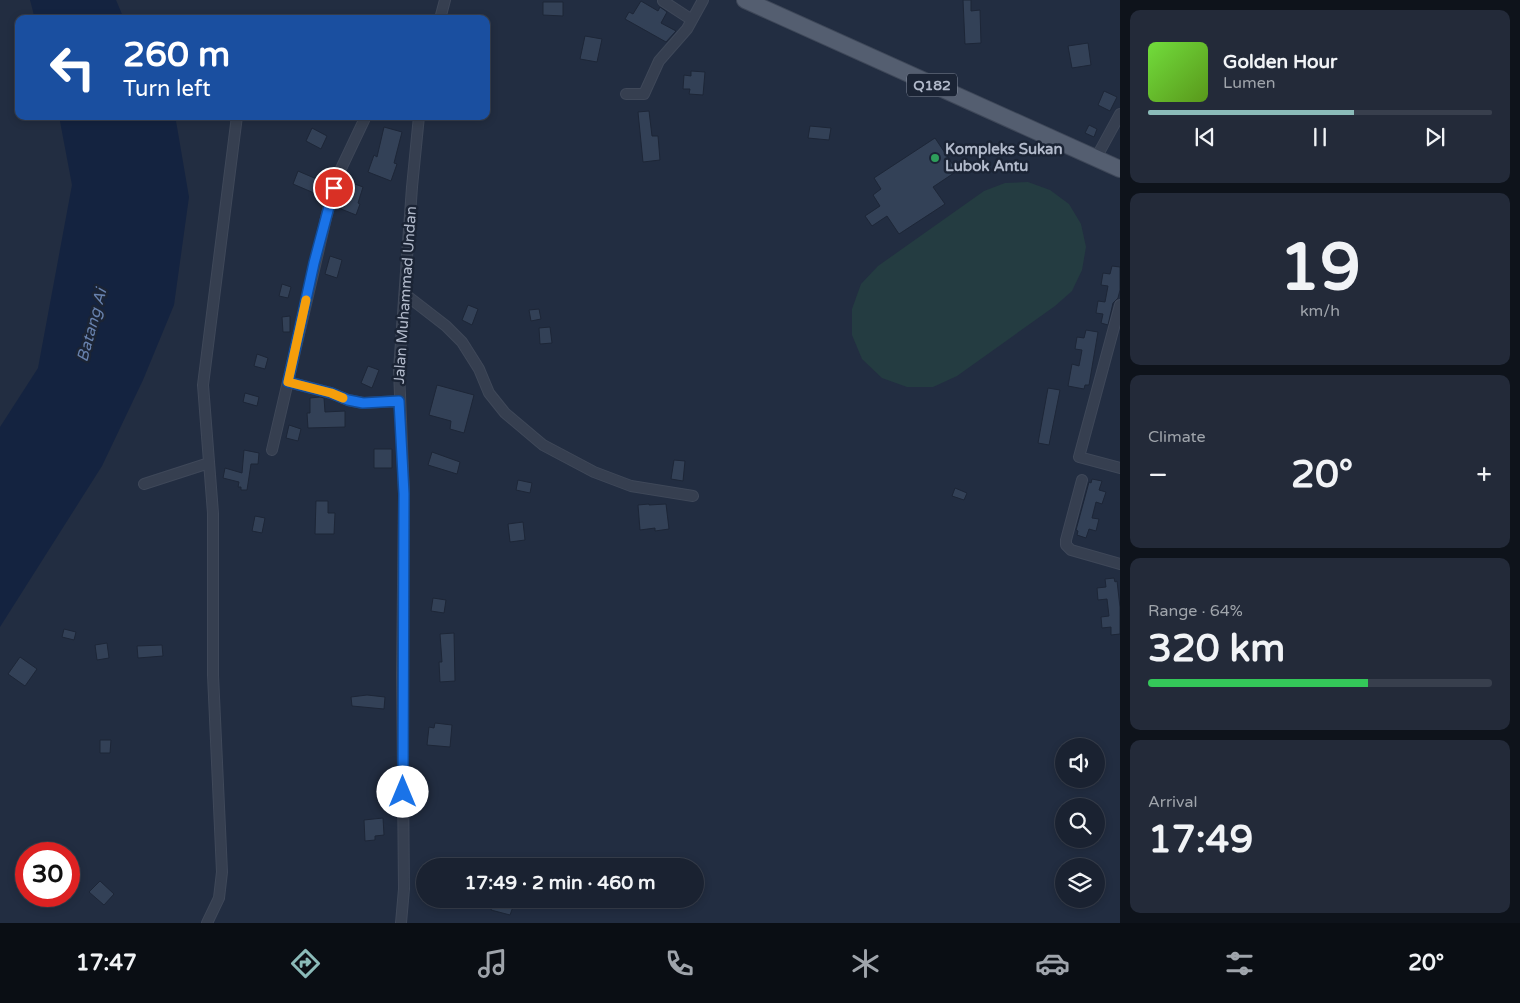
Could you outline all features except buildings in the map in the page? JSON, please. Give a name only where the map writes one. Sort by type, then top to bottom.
[{"type":"main road","name":"Q182","points":[[745,0],[1120,169]]},
{"type":"street","points":[[441,15],[445,0]]},
{"type":"street","points":[[626,94],[644,94],[659,61],[687,29],[702,0]]},
{"type":"street","points":[[663,1],[692,20]]},
{"type":"street","points":[[1096,158],[1120,114]]},
{"type":"street","points":[[207,923],[219,898],[222,872],[213,675],[213,513],[203,385],[237,120]]},
{"type":"street","points":[[272,450],[314,263],[338,175],[364,120]]},
{"type":"street","name":"Jalan Muhammad Undan","points":[[402,923],[404,889],[402,675],[404,494],[399,401],[401,338],[406,295],[412,187],[419,120]]},
{"type":"street","points":[[406,295],[446,326],[462,342],[479,369],[489,393],[505,413],[543,445],[594,472],[631,486],[693,496]]},
{"type":"street","points":[[1120,305],[1079,457],[1120,468]]},
{"type":"street","points":[[288,382],[363,403],[399,401]]},
{"type":"street","points":[[144,484],[209,463]]},
{"type":"street","points":[[1082,480],[1066,545],[1071,550],[1120,564]]},
{"type":"green space","points":[[1028,182],[1050,190],[1069,204],[1081,224],[1086,247],[1082,270],[1072,291],[1055,306],[957,376],[933,387],[907,387],[882,378],[862,359],[852,335],[852,309],[861,284],[878,266],[984,191],[1005,183]]},
{"type":"water","points":[[30,0],[116,0],[122,15],[34,15]]},
{"type":"water","name":"Batang Ai","points":[[60,120],[175,120],[189,197],[174,305],[143,380],[102,466],[0,627],[0,427],[38,368],[72,185]]},
{"type":"slow traffic","points":[[306,300],[288,382],[343,398]]},
{"type":"place","name":"Kompleks Sukan Lubok Antu","points":[[935,158]]},
{"type":"route","points":[[334,188],[314,263],[288,382],[363,403],[373,404],[399,401],[404,494],[403,792]]}]
